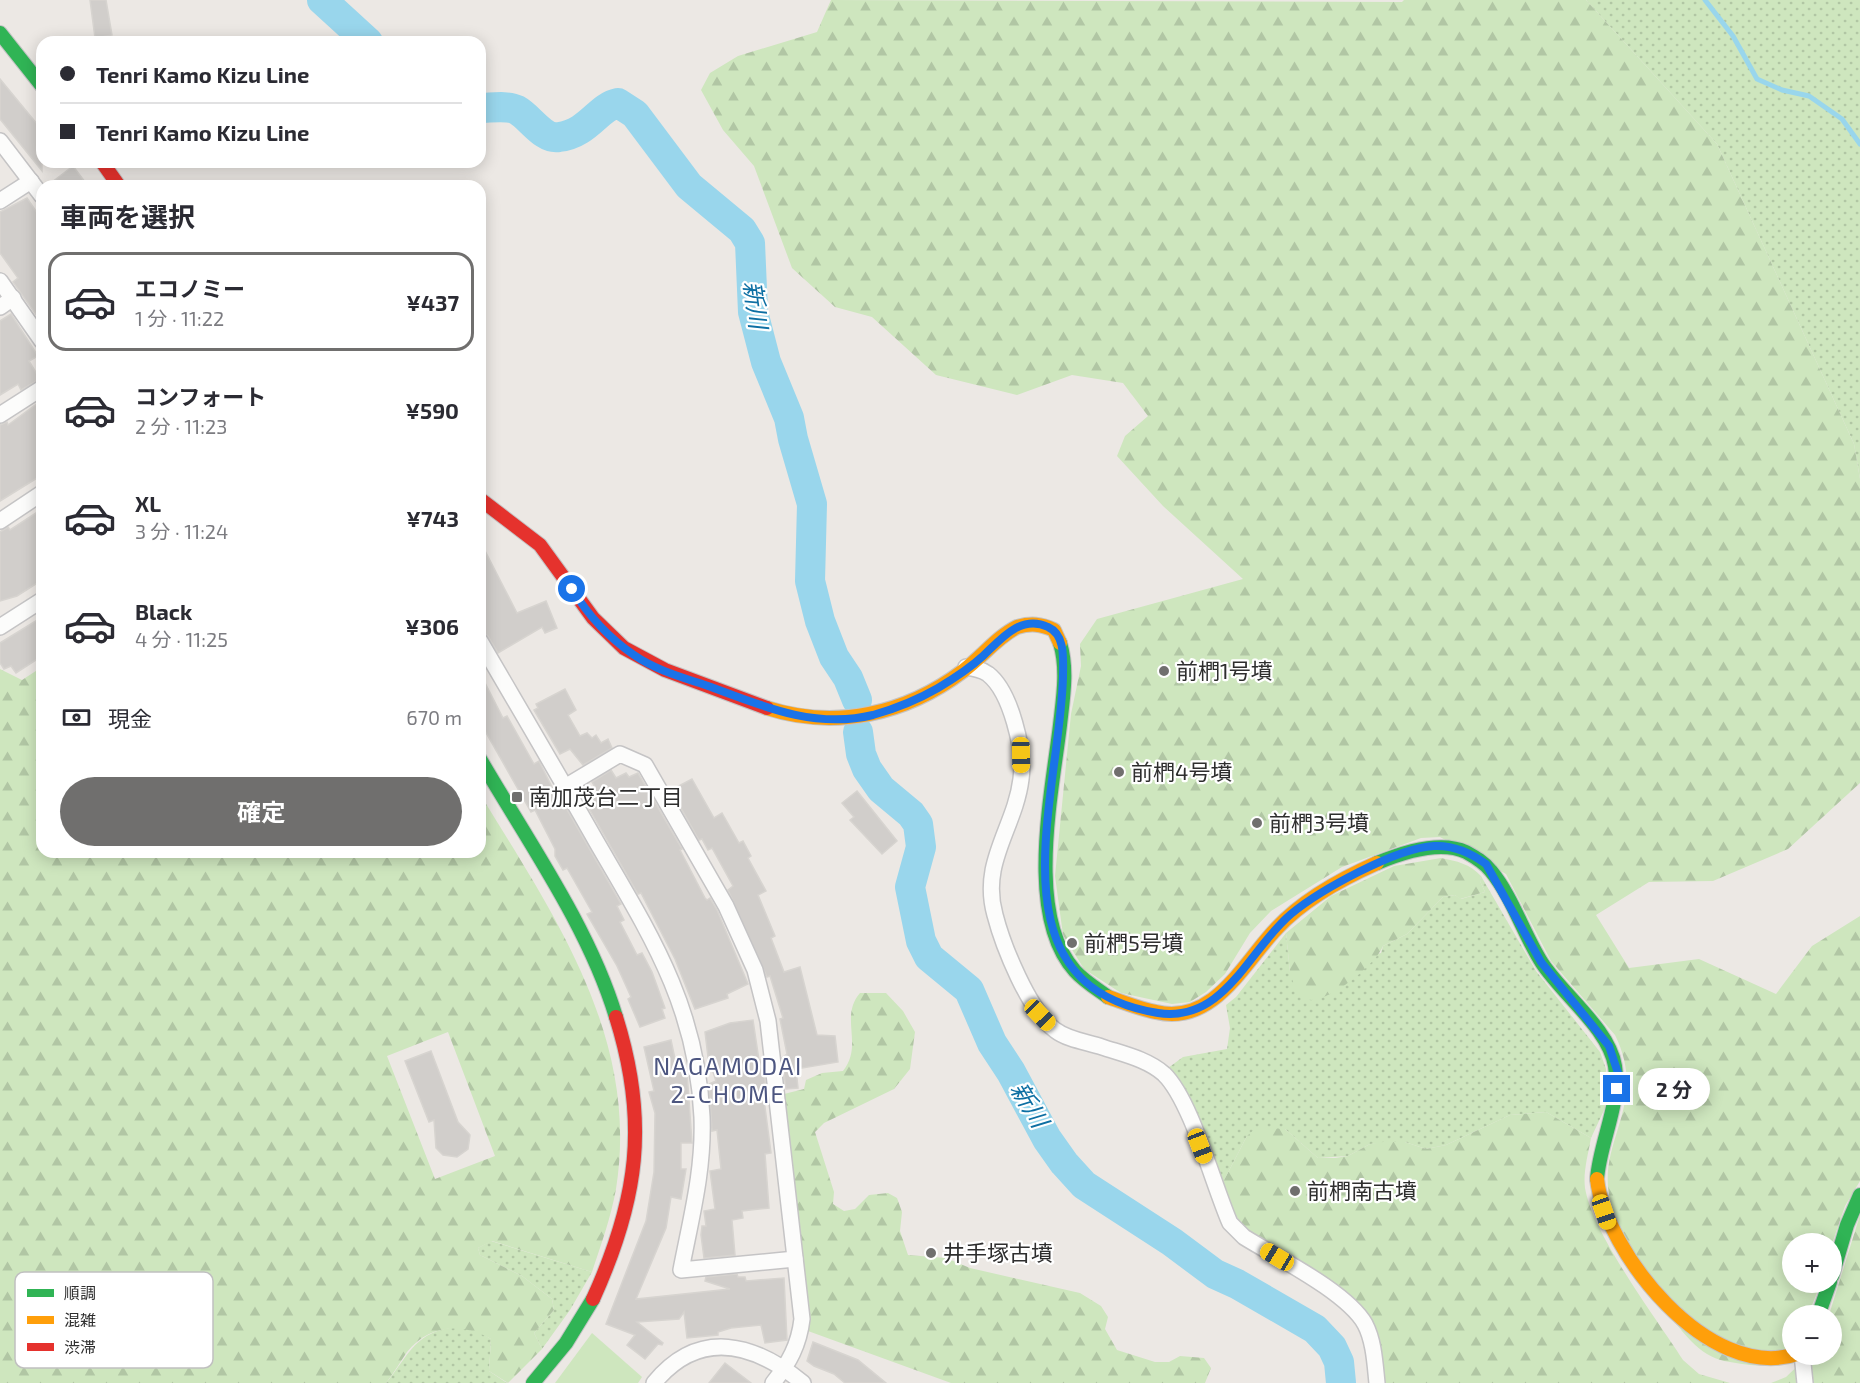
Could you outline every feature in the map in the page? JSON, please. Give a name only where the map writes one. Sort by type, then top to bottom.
[{"type":"main road","points":[[0,33],[36,78]]},
{"type":"main road","points":[[486,503],[521,526],[545,551],[583,606],[625,649],[668,672],[748,702],[796,716],[820,720],[872,715],[938,688],[981,658],[999,639],[1027,624],[1037,623],[1054,630],[1064,654],[1063,695],[1049,826],[1047,913],[1057,945],[1072,971],[1102,996],[1121,1004],[1159,1013],[1181,1014],[1203,1006],[1228,988],[1265,939],[1292,913],[1339,882],[1419,848],[1451,847],[1476,857],[1486,864],[1541,962],[1609,1046],[1618,1073],[1616,1104],[1598,1164],[1599,1199],[1621,1253],[1666,1323]]},
{"type":"main road","points":[[486,769],[583,939],[603,981],[623,1034],[635,1099],[637,1146],[634,1174],[630,1202],[615,1257],[584,1319],[568,1343],[533,1383]]},
{"type":"main road","points":[[1842,1239],[1860,1195]]},
{"type":"main road","points":[[1769,1373],[1782,1364]]},
{"type":"street","points":[[0,141],[36,188]]},
{"type":"street","points":[[0,201],[31,181]]},
{"type":"street","points":[[0,281],[7,302],[36,334]]},
{"type":"street","points":[[0,415],[36,392]]},
{"type":"street","points":[[0,521],[36,497]]},
{"type":"street","points":[[0,627],[36,604]]},
{"type":"street","points":[[486,651],[666,965],[691,1038],[700,1091],[702,1145],[696,1200],[681,1270],[795,1259]]},
{"type":"street","points":[[966,667],[978,669],[989,675],[1014,718],[1021,755],[1021,780],[992,871],[991,898],[1001,935],[1040,1015],[1064,1035],[1138,1058],[1162,1073],[1179,1094],[1230,1222],[1244,1237],[1349,1305],[1365,1323],[1377,1383]]},
{"type":"street","points":[[565,787],[620,754],[645,765],[737,926],[755,970],[768,1021],[802,1320],[797,1345],[785,1368],[773,1383]]},
{"type":"street","points":[[654,1383],[683,1358],[717,1347],[755,1352],[785,1368],[803,1383]]},
{"type":"street","points":[[1803,1365],[1805,1383]]},
{"type":"green space","points":[[831,0],[1402,2],[1404,0],[1586,0],[1717,144],[1854,444],[1860,479],[1860,783],[1788,849],[1713,881],[1649,882],[1596,915],[1629,968],[1699,959],[1776,994],[1812,946],[1860,916],[1860,1181],[1845,1206],[1836,1233],[1782,1233],[1782,1293],[1817,1293],[1812,1305],[1782,1305],[1782,1355],[1765,1364],[1758,1365],[1715,1358],[1694,1343],[1664,1308],[1625,1240],[1611,1203],[1608,1181],[1609,1161],[1625,1103],[1627,1083],[1624,1060],[1615,1035],[1551,961],[1506,874],[1440,837],[1421,838],[1342,867],[1271,911],[1250,933],[1225,974],[1206,992],[1190,1002],[1172,1004],[1121,993],[1084,969],[1063,935],[1055,876],[1071,714],[1081,666],[1080,644],[1097,619],[1243,579],[1163,506],[1117,456],[1125,436],[1148,416],[1123,383],[1072,375],[1017,395],[936,375],[872,317],[835,307],[792,268],[754,166],[723,130],[701,90],[710,73],[738,56],[817,32]]},
{"type":"green space","points":[[1586,0],[1860,0],[1860,479],[1854,444],[1717,144]]},
{"type":"green space","points":[[0,669],[22,680],[36,671],[36,858],[486,858],[486,804],[536,886],[585,981],[603,1030],[615,1081],[620,1134],[614,1199],[592,1272],[492,1241],[478,1248],[480,1255],[522,1276],[552,1299],[554,1310],[534,1333],[542,1349],[508,1383],[489,1371],[491,1339],[469,1330],[446,1329],[425,1336],[415,1343],[386,1383],[0,1383]],"holes":[[[448,1032],[495,1156],[435,1179],[387,1056]]]},
{"type":"green space","points":[[1441,858],[1463,864],[1477,872],[1481,876],[1480,881],[1485,892],[1460,899],[1455,895],[1443,897],[1407,934],[1383,946],[1363,971],[1341,988],[1311,1000],[1297,995],[1290,972],[1286,933],[1331,896],[1394,866]]},
{"type":"green space","points":[[1481,876],[1536,971],[1600,1052],[1606,1069],[1605,1108],[1591,1138],[1546,1112],[1510,1115],[1446,1145],[1426,1149],[1405,1142],[1370,1144],[1348,1156],[1318,1158],[1285,1129],[1247,1136],[1220,1188],[1164,1071],[1183,1057],[1227,1049],[1230,1028],[1226,1005],[1236,997],[1286,933],[1290,972],[1381,953],[1383,946],[1407,934],[1443,897],[1455,895],[1461,899],[1485,892],[1480,881]]},
{"type":"green space","points":[[860,993],[886,993],[903,1011],[915,1032],[910,1069],[894,1089],[824,1123],[815,1132],[834,1192],[833,1204],[844,1211],[855,1209],[869,1195],[888,1193],[897,1198],[902,1212],[900,1231],[908,1255],[946,1258],[970,1268],[1080,1293],[1101,1306],[1108,1317],[1105,1329],[1117,1350],[1155,1362],[1169,1362],[1180,1356],[1204,1358],[1211,1368],[1205,1383],[951,1383],[808,1331],[784,1094],[804,1089],[806,1080],[822,1073],[843,1071],[852,1051],[851,1012]]},
{"type":"green space","points":[[1546,1112],[1591,1138],[1585,1182],[1590,1207],[1612,1252],[1642,1300],[1683,1360],[1699,1374],[1730,1383],[1382,1383],[1373,1330],[1245,1231],[1220,1188],[1247,1136],[1257,1127],[1285,1129],[1318,1158],[1335,1158],[1348,1156],[1370,1144],[1383,1142],[1405,1142],[1426,1149],[1446,1145],[1510,1115]]},
{"type":"green space","points":[[1860,1215],[1860,1383],[1771,1383],[1786,1377],[1799,1365],[1842,1365],[1842,1305],[1832,1305],[1836,1293],[1842,1293],[1842,1273]]},
{"type":"green space","points":[[491,1241],[592,1272],[570,1310],[542,1349],[534,1333],[554,1310],[552,1299],[522,1276],[480,1255],[478,1248]]},
{"type":"green space","points":[[459,1327],[481,1333],[491,1339],[489,1371],[507,1383],[386,1383],[408,1353],[423,1338],[444,1329]]},
{"type":"green space","points":[[592,1333],[642,1377],[638,1383],[555,1383]]},
{"type":"building","points":[[90,0],[106,0],[112,35],[95,36]]},
{"type":"building","points":[[0,79],[36,123],[36,164],[0,119]]},
{"type":"building","points":[[70,168],[74,168],[84,180],[55,180]]},
{"type":"building","points":[[27,198],[36,211],[36,315],[13,282],[18,278],[0,253],[0,212]]},
{"type":"building","points":[[11,314],[36,353],[36,357],[29,361],[36,372],[36,381],[21,390],[18,384],[0,395],[0,321]]},
{"type":"building","points":[[36,404],[36,479],[0,501],[0,425],[7,422],[8,425]]},
{"type":"building","points":[[36,513],[36,584],[17,596],[0,601],[0,532],[8,527],[10,530]]},
{"type":"building","points":[[486,553],[517,613],[546,601],[557,628],[545,633],[542,627],[498,653],[486,635]]},
{"type":"building","points":[[36,621],[36,660],[16,673],[11,666],[4,669],[0,663],[0,643]]},
{"type":"building","points":[[486,685],[503,718],[507,716],[534,764],[539,761],[563,809],[566,808],[621,904],[617,906],[624,920],[620,922],[637,955],[642,953],[652,972],[665,1008],[662,1009],[665,1018],[640,1027],[628,999],[631,997],[617,966],[587,914],[592,912],[567,868],[563,870],[555,856],[555,849],[535,810],[531,812],[486,733]]},
{"type":"building","points":[[565,689],[576,710],[568,715],[580,736],[587,733],[592,738],[596,735],[601,743],[608,739],[612,748],[583,765],[570,749],[560,754],[534,710],[538,708],[536,704]]},
{"type":"building","points":[[611,770],[616,778],[626,773],[629,777],[638,773],[682,849],[680,850],[705,898],[707,900],[710,898],[717,910],[748,984],[727,994],[728,998],[695,1009],[675,959],[641,893],[638,894],[583,798],[587,796],[585,792],[595,787],[592,782]]},
{"type":"building","points":[[692,779],[714,818],[722,813],[739,843],[743,841],[751,856],[748,858],[766,891],[758,895],[775,936],[771,938],[784,972],[800,967],[817,1035],[835,1036],[838,1062],[796,1069],[798,1088],[786,1089],[782,1058],[787,1054],[780,1019],[783,1018],[770,976],[767,977],[728,890],[733,886],[712,848],[708,850],[702,839],[699,840],[671,790]]},
{"type":"building","points":[[857,791],[897,841],[882,854],[850,820],[854,817],[842,803]]},
{"type":"building","points":[[753,1020],[759,1060],[763,1060],[766,1092],[763,1092],[771,1153],[765,1154],[769,1208],[742,1211],[743,1218],[732,1220],[735,1255],[704,1258],[701,1235],[702,1226],[706,1226],[704,1211],[715,1209],[710,1171],[721,1169],[717,1130],[712,1131],[709,1084],[716,1081],[708,1057],[705,1032],[730,1023]]},
{"type":"building","points":[[671,1040],[678,1073],[687,1072],[692,1143],[681,1143],[681,1169],[686,1169],[681,1199],[671,1197],[666,1228],[636,1299],[730,1289],[705,1281],[706,1277],[737,1274],[738,1277],[745,1277],[746,1281],[784,1278],[787,1340],[765,1343],[761,1325],[731,1328],[718,1332],[718,1335],[687,1338],[684,1312],[679,1319],[637,1322],[663,1343],[658,1344],[645,1359],[627,1345],[635,1335],[606,1324],[646,1221],[654,1172],[655,1113],[649,1092],[654,1091],[644,1047]]},
{"type":"building","points":[[431,1051],[458,1122],[470,1135],[468,1149],[457,1157],[443,1155],[436,1148],[434,1120],[429,1122],[405,1061]]},
{"type":"building","points":[[813,1342],[858,1360],[886,1383],[845,1383],[834,1374],[814,1366],[807,1361]]},
{"type":"building","points":[[725,1363],[751,1383],[709,1383]]},
{"type":"waterway","name":"新川","points":[[322,0],[361,36]]},
{"type":"waterway","points":[[1705,0],[1733,36],[1757,79],[1782,90],[1809,96],[1842,119],[1860,144]]},
{"type":"waterway","name":"新川","points":[[486,108],[513,108],[548,135],[559,137],[578,131],[605,109],[618,103],[635,114],[689,186],[742,230],[750,243],[753,312],[766,362],[789,418],[812,504],[810,581],[820,621],[834,657],[848,678],[857,700]]},
{"type":"waterway","name":"新川","points":[[858,732],[861,754],[867,769],[881,789],[911,814],[918,824],[921,847],[910,887],[921,941],[929,957],[969,990],[992,1043],[1011,1072],[1047,1139],[1064,1163],[1084,1185],[1172,1242],[1215,1274],[1237,1284],[1315,1329],[1332,1347],[1339,1362],[1341,1383]]},
{"type":"traffic: fast","points":[[0,33],[36,78]]},
{"type":"traffic: fast","points":[[1060,643],[1064,663],[1063,694],[1046,853],[1046,887],[1050,919],[1060,947],[1075,971],[1086,982],[1108,997]]},
{"type":"traffic: fast","points":[[486,769],[537,852],[573,917],[590,950],[616,1017]]},
{"type":"traffic: fast","points":[[1377,863],[1421,849],[1444,847],[1466,852],[1482,862],[1499,881],[1542,963],[1595,1026],[1611,1052],[1615,1066],[1615,1094],[1597,1179]]},
{"type":"traffic: fast","points":[[1842,1242],[1860,1195]]},
{"type":"traffic: fast","points":[[1822,1305],[1826,1293]]},
{"type":"traffic: fast","points":[[533,1383],[566,1343],[593,1299]]},
{"type":"traffic: slow","points":[[767,708],[819,718],[870,714],[918,698],[941,686],[1017,627],[1040,625],[1049,628],[1054,630],[1060,643]]},
{"type":"traffic: slow","points":[[1108,997],[1156,1012],[1176,1014],[1195,1010],[1211,1001],[1226,988],[1277,928],[1299,908],[1337,883],[1377,863]]},
{"type":"traffic: slow","points":[[1597,1179],[1604,1208],[1619,1241],[1640,1274],[1667,1304],[1697,1330],[1729,1349],[1763,1358],[1782,1356]]},
{"type":"traffic: jam","points":[[106,168],[115,180]]},
{"type":"traffic: jam","points":[[486,504],[540,545],[593,618],[624,648],[665,670],[767,708]]},
{"type":"traffic: jam","points":[[593,1299],[620,1228],[629,1194],[634,1160],[633,1091],[616,1017]]},
{"type":"place","name":"前椚1号墳","points":[[1164,671]]},
{"type":"place","name":"前椚4号墳","points":[[1119,772]]},
{"type":"place","name":"南加茂台二丁目","points":[[517,797]]},
{"type":"place","name":"前椚3号墳","points":[[1257,823]]},
{"type":"place","name":"前椚5号墳","points":[[1072,943]]},
{"type":"place","name":"前椚南古墳","points":[[1295,1191]]},
{"type":"place","name":"井手塚古墳","points":[[931,1253]]},
{"type":"district","name":"NAGAMODAI 2-CHOME","points":[[728,1081]]},
{"type":"route","points":[[572,589],[601,627],[625,649],[647,663],[748,702],[796,716],[820,720],[872,715],[908,702],[938,688],[981,658],[999,639],[1012,630],[1027,624],[1037,623],[1047,626],[1054,630],[1059,638],[1064,654],[1063,695],[1046,870],[1047,913],[1057,945],[1072,971],[1087,985],[1102,996],[1121,1004],[1159,1013],[1181,1014],[1203,1006],[1216,999],[1228,988],[1265,939],[1292,913],[1339,882],[1419,848],[1451,847],[1464,851],[1486,864],[1506,895],[1541,962],[1609,1046],[1618,1073],[1617,1089]]}]
